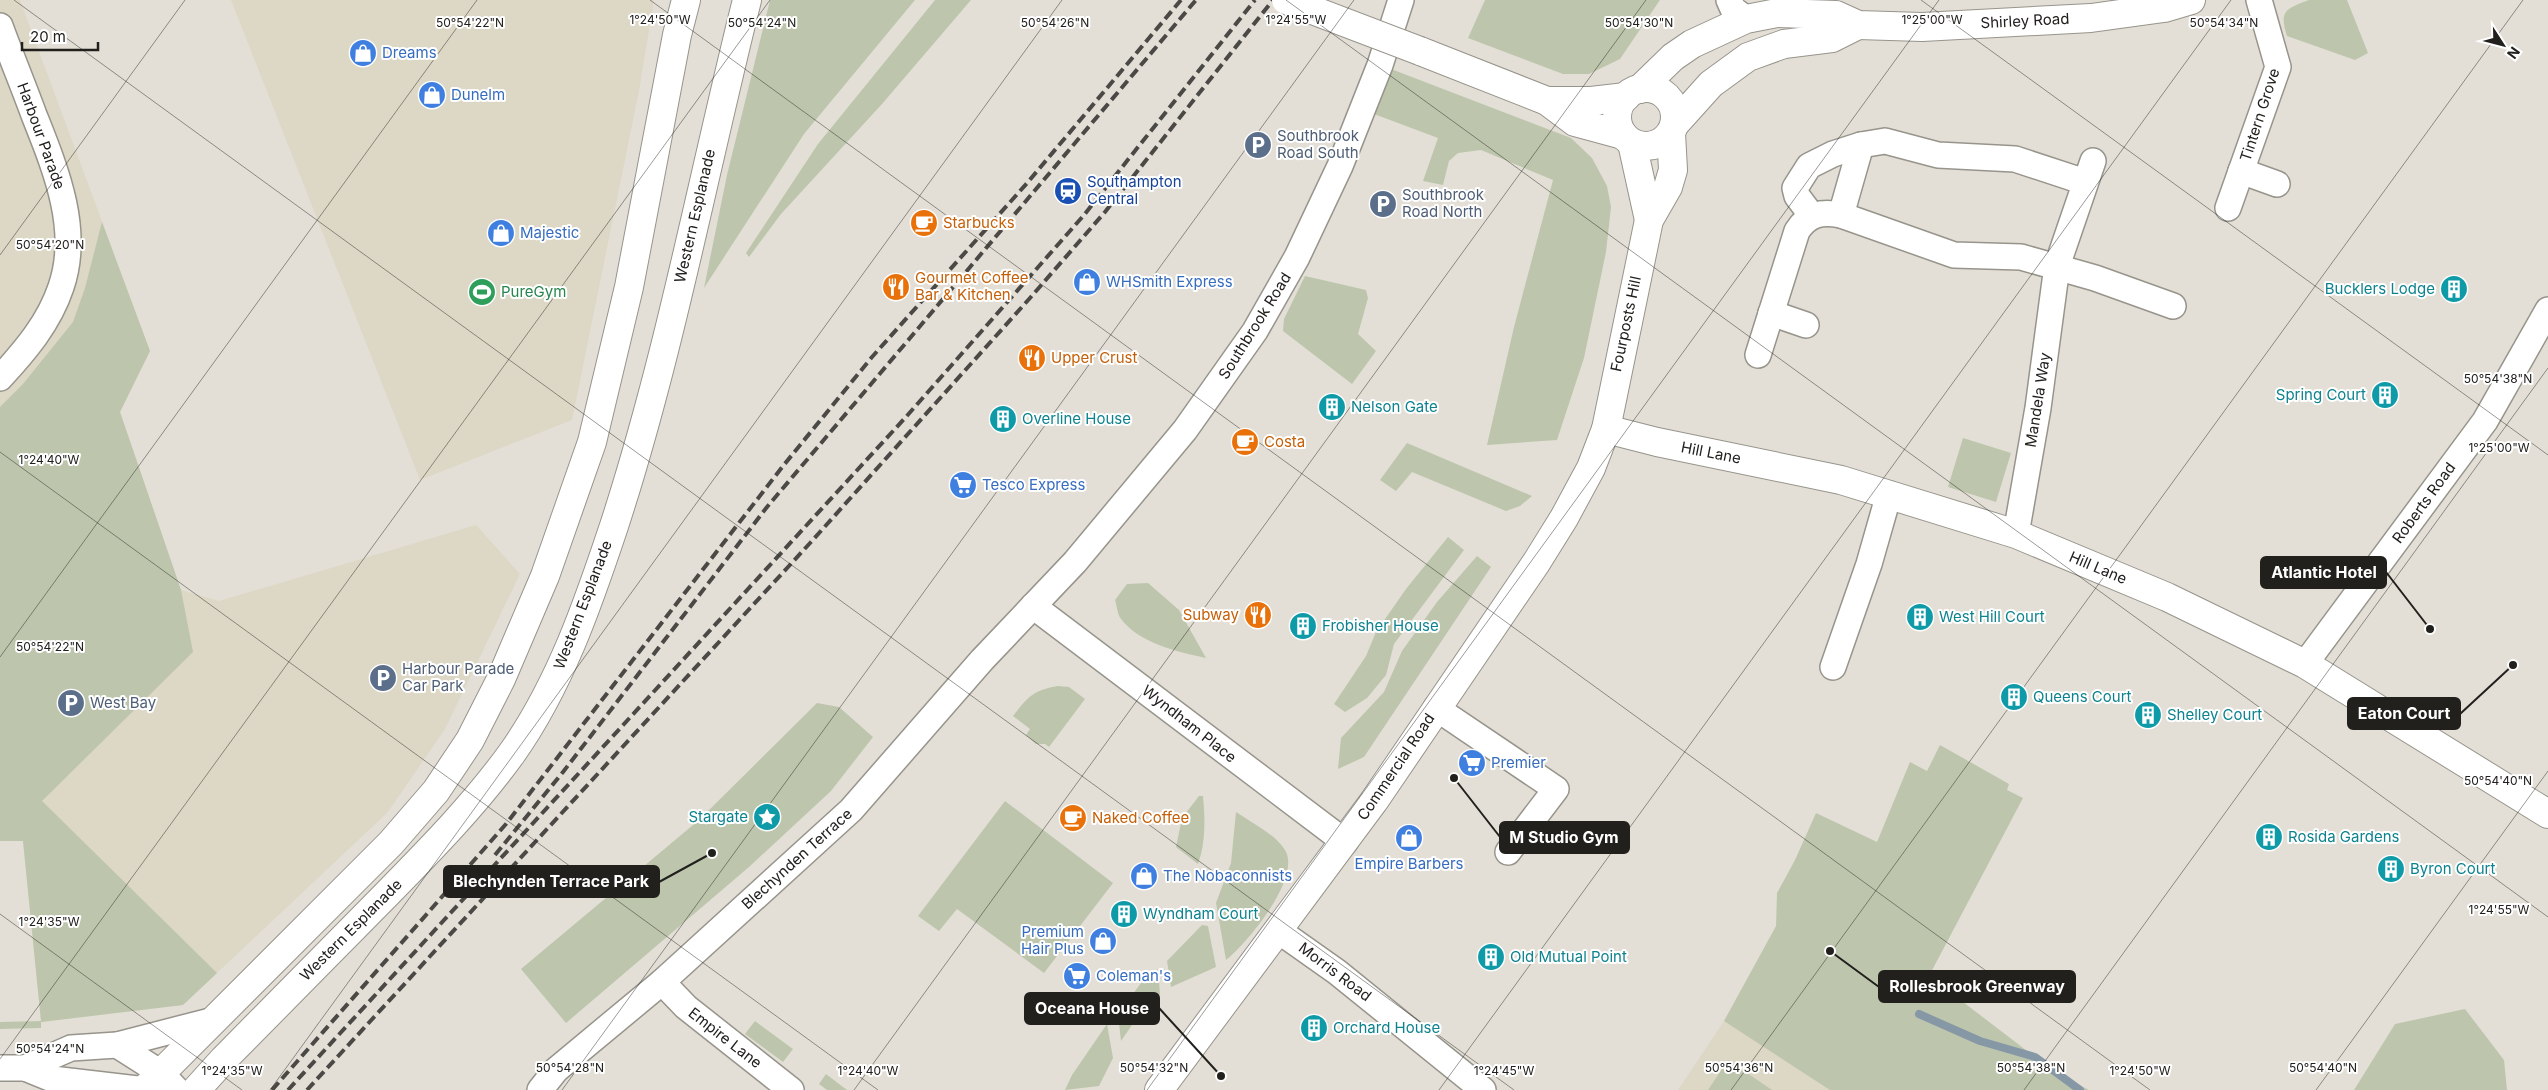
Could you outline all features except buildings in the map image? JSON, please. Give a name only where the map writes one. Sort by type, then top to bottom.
[{"type":"main road","points":[[154,1086],[214,1020],[390,844],[436,790],[470,740],[501,679],[545,576],[592,442],[629,287],[677,35],[686,0]]},
{"type":"main road","name":"Western Esplanade","points":[[196,1090],[224,1059],[416,865],[482,793],[514,751],[558,671],[596,577],[651,404],[747,0]]},
{"type":"main road","points":[[1286,0],[1547,101],[1575,122],[1649,147],[1665,140],[1673,129],[1673,105],[1668,97],[1650,88],[1591,101],[1547,101]]},
{"type":"main road","name":"Shirley Road","points":[[1633,93],[1673,57],[1738,10],[1836,15],[1858,25],[1922,27],[2091,18],[2164,8],[2191,0]]},
{"type":"main road","name":"Shirley Road","points":[[1673,129],[1711,84],[1748,57],[1793,42],[1832,38],[1858,25]]},
{"type":"main road","points":[[1627,139],[1617,120],[1618,111],[1633,93]]},
{"type":"main road","name":"Fourposts Hill","points":[[1606,429],[1649,220],[1668,187],[1673,170],[1673,129]]},
{"type":"main road","name":"Fourposts Hill","points":[[1627,139],[1649,220]]},
{"type":"main road","name":"Hill Lane","points":[[1606,429],[1657,442],[1841,480],[2016,534],[2166,597],[2305,664],[2548,814]]},
{"type":"main road","name":"Commercial Road","points":[[1159,1090],[1344,842],[1536,563],[1564,518],[1591,468],[1606,429]]},
{"type":"street","name":"Southbrook Road","points":[[1033,606],[1110,522],[1175,443],[1231,368],[1264,316],[1297,257],[1340,166],[1380,65],[1401,0]]},
{"type":"street","name":"Tintern Grove","points":[[2228,208],[2278,67],[2259,0]]},
{"type":"street","name":"Harbour Parade","points":[[0,26],[63,195],[67,241],[61,286],[50,314],[25,352],[0,378]]},
{"type":"street","name":"Mandela Way","points":[[1812,216],[1797,196],[1795,188],[1800,177],[1810,166],[1832,154],[1861,145],[1886,141],[1938,155],[2015,159],[2089,172],[2057,266],[2038,408],[2016,534]]},
{"type":"street","points":[[1841,215],[1861,145]]},
{"type":"street","name":"Tintern Grove","points":[[2241,171],[2277,184]]},
{"type":"street","points":[[1758,355],[1797,231],[1804,220],[1825,212],[1841,215],[1954,255],[2021,257],[2057,266],[2173,306]]},
{"type":"street","name":"Roberts Road","points":[[2305,664],[2485,421],[2548,310]]},
{"type":"street","points":[[1771,313],[1806,325]]},
{"type":"street","points":[[1833,667],[1869,564],[1889,494]]},
{"type":"street","name":"Wyndham Place","points":[[1033,606],[1344,842]]},
{"type":"street","name":"Blechynden Terrace","points":[[540,1090],[556,1070],[662,982],[851,810],[969,674],[1033,606]]},
{"type":"street","points":[[1436,708],[1556,789],[1508,852]]},
{"type":"street","name":"Morris Road","points":[[1279,931],[1336,972],[1483,1090]]},
{"type":"street","name":"Empire Lane","points":[[662,982],[686,1007],[791,1090]]},
{"type":"street","points":[[0,1068],[25,1068],[71,1048],[117,1045],[214,1020]]},
{"type":"street","points":[[117,1045],[154,1086]]},
{"type":"street","points":[[25,1068],[57,1085],[154,1086]]},
{"type":"shaded area","points":[[0,0],[20,0],[150,351],[120,412],[181,590],[219,601],[476,525],[520,574],[445,729],[388,812],[183,1005],[41,1022],[23,841],[0,841]]},
{"type":"shaded area","points":[[231,0],[654,0],[639,91],[572,420],[420,480]]},
{"type":"shaded area","points":[[1724,1021],[1836,1090],[1678,1090]]},
{"type":"green space","points":[[770,0],[915,0],[804,134],[704,288],[727,175]]},
{"type":"green space","points":[[935,0],[971,0],[882,104],[781,214],[749,257],[746,253],[818,144]]},
{"type":"green space","points":[[1485,0],[1660,0],[1620,59],[1589,74],[1563,74],[1468,38]]},
{"type":"green space","points":[[2309,0],[2347,0],[2368,53],[2355,60],[2287,36],[2284,21],[2286,12],[2294,6]]},
{"type":"green space","points":[[1391,69],[1571,138],[1592,158],[1607,186],[1611,207],[1606,252],[1584,358],[1557,440],[1487,445],[1514,327],[1553,180],[1481,150],[1458,153],[1449,161],[1443,185],[1423,181],[1438,138],[1374,114]]},
{"type":"green space","name":"West Bay","points":[[102,222],[150,351],[120,412],[181,590],[193,652],[42,801],[217,973],[183,1005],[41,1022],[41,1028],[0,1029],[0,1022],[41,1021],[23,841],[0,841],[0,407],[23,384],[73,322],[85,288]]},
{"type":"green space","points":[[1305,276],[1366,290],[1368,298],[1358,334],[1376,351],[1352,384],[1283,331],[1284,319]]},
{"type":"green space","points":[[1963,438],[2011,453],[1996,502],[1948,487]]},
{"type":"green space","points":[[1407,443],[1532,496],[1520,506],[1506,511],[1412,472],[1396,491],[1380,480]]},
{"type":"green space","points":[[1448,537],[1464,550],[1394,644],[1386,675],[1367,698],[1345,712],[1334,704],[1366,656],[1376,632],[1406,589]]},
{"type":"green space","points":[[1477,556],[1491,567],[1364,757],[1338,769],[1341,738],[1384,692],[1402,651],[1437,602]]},
{"type":"green space","points":[[1148,583],[1179,610],[1206,658],[1183,653],[1148,640],[1121,619],[1115,600],[1127,584]]},
{"type":"green space","points":[[1058,686],[1069,687],[1085,699],[1049,747],[1045,744],[1036,744],[1026,735],[1030,729],[1013,716],[1032,695]]},
{"type":"green space","points":[[817,703],[839,707],[873,737],[831,791],[749,867],[566,1023],[521,969],[699,820]]},
{"type":"green space","points":[[1940,745],[2009,784],[2007,790],[2023,798],[1929,976],[2056,1073],[2089,1090],[1830,1090],[1724,1021],[1776,926],[1777,893],[1795,860],[1816,813],[1877,842],[1910,762],[1927,771]]},
{"type":"green space","points":[[1199,796],[1203,796],[1204,838],[1198,864],[1176,847],[1182,818]]},
{"type":"green space","points":[[1005,801],[1113,883],[1044,973],[957,909],[939,931],[918,916]]},
{"type":"green space","points":[[1236,812],[1263,829],[1281,844],[1285,850],[1288,862],[1286,876],[1270,909],[1246,940],[1226,960],[1216,903],[1231,863]]},
{"type":"green space","points":[[1202,925],[1208,926],[1216,967],[1171,987],[1167,961]]},
{"type":"green space","points":[[1158,969],[1160,994],[1136,1019],[1121,1041],[1118,1014],[1141,983]]},
{"type":"green space","points":[[2465,1009],[2504,1060],[2507,1090],[2354,1090],[2395,1024]]},
{"type":"green space","points":[[755,1021],[793,1049],[783,1062],[745,1034]]},
{"type":"green space","points":[[1107,1024],[1113,1058],[1099,1086],[1065,1090],[1072,1075]]},
{"type":"green space","points":[[1728,1060],[1772,1090],[1708,1090]]},
{"type":"green space","points":[[826,1074],[847,1090],[827,1090],[819,1084]]},
{"type":"waterway","points":[[1919,1014],[1980,1041],[2035,1057],[2080,1090]]},
{"type":"railway","points":[[272,1090],[506,824],[783,466],[872,357],[1028,182],[1181,0]]},
{"type":"railway","points":[[495,855],[563,772],[767,507],[1196,0]]},
{"type":"railway","points":[[288,1090],[905,418],[1084,215],[1255,0]]},
{"type":"railway","points":[[307,1090],[811,542],[1030,298],[1105,212],[1273,0]]},
{"type":"place","name":"Dreams","points":[[363,53]]},
{"type":"place","name":"Dunelm","points":[[432,95]]},
{"type":"place","name":"Southbrook Road South","points":[[1258,145]]},
{"type":"place","name":"Southampton Central","points":[[1068,191]]},
{"type":"place","name":"Southbrook Road North","points":[[1383,204]]},
{"type":"place","name":"Starbucks","points":[[924,223]]},
{"type":"place","name":"Majestic","points":[[501,233]]},
{"type":"place","name":"WHSmith Express","points":[[1087,282]]},
{"type":"place","name":"Gourmet Coffee Bar & Kitchen","points":[[896,287]]},
{"type":"place","name":"Bucklers Lodge","points":[[2454,289]]},
{"type":"place","name":"PureGym","points":[[482,292]]},
{"type":"place","name":"Upper Crust","points":[[1032,358]]},
{"type":"place","name":"Spring Court","points":[[2385,395]]},
{"type":"place","name":"Nelson Gate","points":[[1332,407]]},
{"type":"place","name":"Overline House","points":[[1003,419]]},
{"type":"place","name":"Costa","points":[[1245,442]]},
{"type":"place","name":"Tesco Express","points":[[963,485]]},
{"type":"place","name":"Subway","points":[[1258,615]]},
{"type":"place","name":"West Hill Court","points":[[1920,617]]},
{"type":"place","name":"Frobisher House","points":[[1303,626]]},
{"type":"place","name":"Atlantic Hotel","points":[[2430,629]]},
{"type":"place","name":"Eaton Court","points":[[2513,665]]},
{"type":"place","name":"Harbour Parade Car Park","points":[[383,678]]},
{"type":"place","name":"Queens Court","points":[[2014,697]]},
{"type":"place","name":"West Bay","points":[[71,703]]},
{"type":"place","name":"Shelley Court","points":[[2148,715]]},
{"type":"place","name":"Premier","points":[[1472,763]]},
{"type":"place","name":"M Studio Gym","points":[[1454,778]]},
{"type":"place","name":"Stargate","points":[[767,817]]},
{"type":"place","name":"Naked Coffee","points":[[1073,818]]},
{"type":"place","name":"Rosida Gardens","points":[[2269,837]]},
{"type":"place","name":"Empire Barbers","points":[[1409,838]]},
{"type":"place","name":"Blechynden Terrace Park","points":[[712,853]]},
{"type":"place","name":"Byron Court","points":[[2391,869]]},
{"type":"place","name":"The Nobaconnists","points":[[1144,876]]},
{"type":"place","name":"Wyndham Court","points":[[1124,914]]},
{"type":"place","name":"Premium Hair Plus","points":[[1103,941]]},
{"type":"place","name":"Rollesbrook Greenway","points":[[1830,951]]},
{"type":"place","name":"Old Mutual Point","points":[[1491,957]]},
{"type":"place","name":"Coleman's","points":[[1077,976]]},
{"type":"place","name":"Orchard House","points":[[1314,1028]]},
{"type":"place","name":"Oceana House","points":[[1221,1076]]}]
